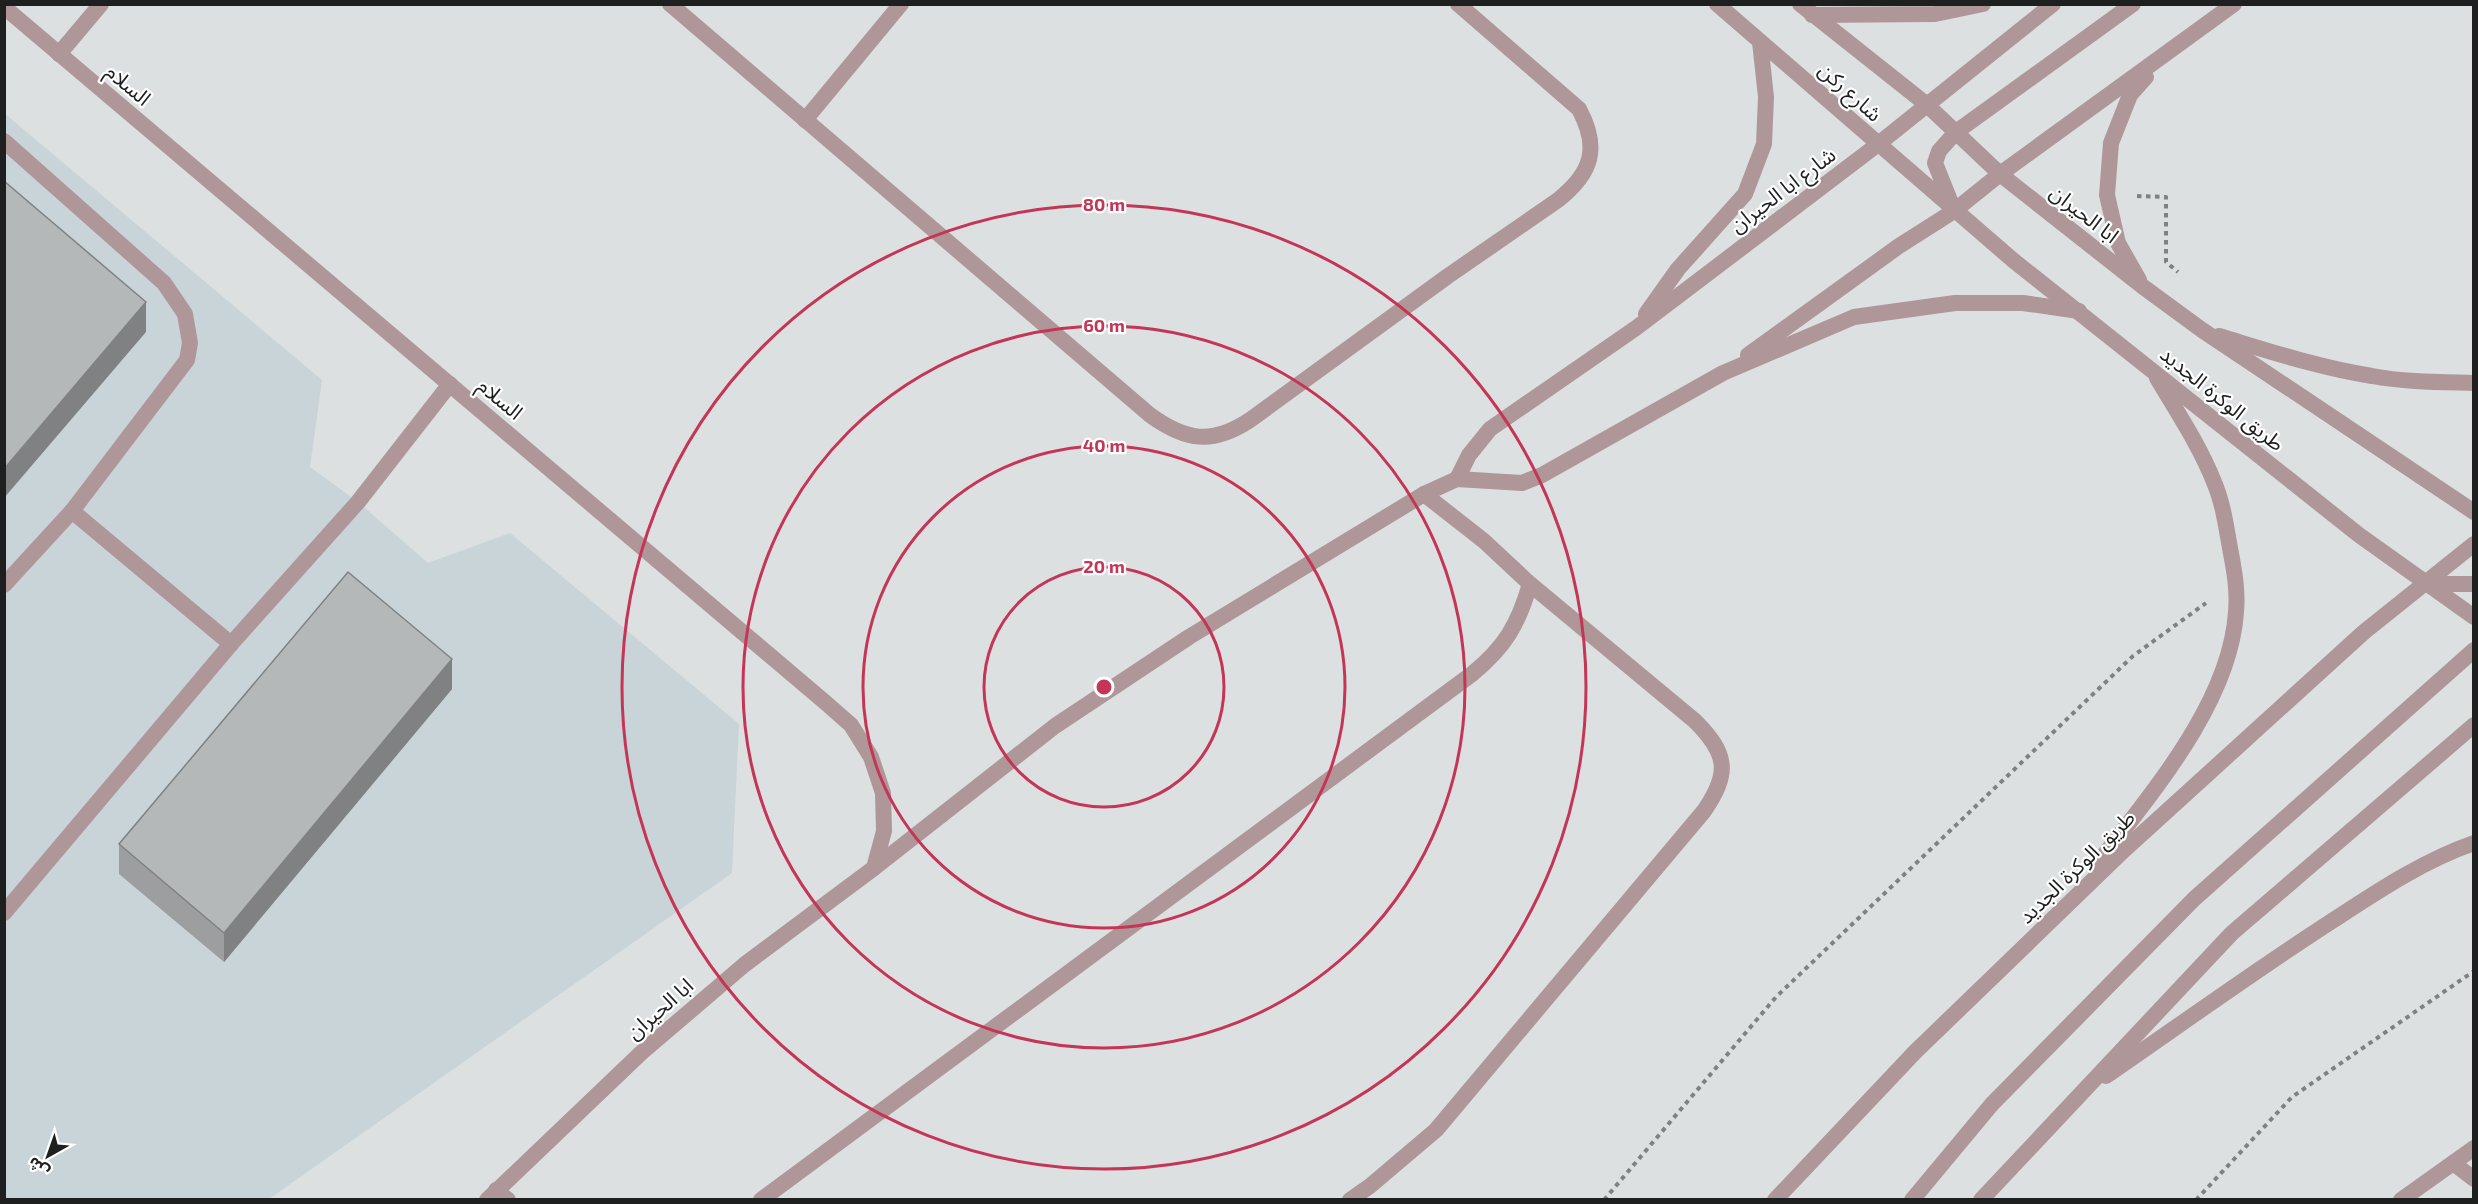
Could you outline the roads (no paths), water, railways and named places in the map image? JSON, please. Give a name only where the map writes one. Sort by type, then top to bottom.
[{"type":"street","points":[[59,54],[101,4]]},
{"type":"street","points":[[670,4],[1150,415],[1182,435],[1200,438],[1218,436],[1235,430],[1250,420],[1448,276],[1558,200],[1574,187],[1587,169],[1591,149],[1589,128],[1579,109],[1458,4]]},
{"type":"street","points":[[805,120],[901,4]]},
{"type":"street","name":"شارع ركن","points":[[1717,4],[1954,211]]},
{"type":"street","points":[[1806,10],[1935,14],[1983,4]]},
{"type":"street","name":"شارع ابا الحيران","points":[[1457,479],[1469,455],[1490,429],[1636,328],[1877,145],[2053,4]]},
{"type":"street","points":[[2079,311],[1954,211],[1935,163],[1939,151],[1956,132],[2133,4]]},
{"type":"street","points":[[1723,373],[1899,246],[1954,211],[2000,174],[2234,4]]},
{"type":"street","name":"السلام","points":[[4,8],[851,725],[871,757],[883,793],[884,831],[874,868]]},
{"type":"street","name":"شارع ركن","points":[[1806,10],[1926,104],[2000,174]]},
{"type":"street","points":[[1636,328],[1678,269],[1745,194],[1764,144],[1766,97],[1760,42]]},
{"type":"street","points":[[2142,286],[2118,243],[2107,195],[2111,143],[2130,95],[2164,56]]},
{"type":"street","points":[[4,141],[164,283],[185,314],[190,343],[187,360],[72,511],[4,585]]},
{"type":"street","name":"ابا الحيران","points":[[2000,174],[2142,286]]},
{"type":"street","name":"طريق الوكرة الجديد","points":[[2142,286],[2202,330],[2474,512]]},
{"type":"street","points":[[1457,479],[1522,483],[1542,475],[1723,373],[1854,317],[1954,303],[2023,303],[2079,311]]},
{"type":"street","name":"طريق الوكرة الجديد","points":[[2079,311],[2359,535],[2474,617]]},
{"type":"street","points":[[2202,330],[2310,363],[2372,377],[2474,383]]},
{"type":"street","points":[[2064,908],[2198,725],[2218,685],[2231,643],[2236,613],[2236,582],[2223,510],[2215,483],[2152,370]]},
{"type":"street","points":[[4,913],[231,644],[358,502],[450,384]]},
{"type":"street","name":"ابا الحيران","points":[[497,1196],[667,1031],[744,966],[874,868],[1055,726],[1189,637],[1424,494],[1457,479]]},
{"type":"street","points":[[1350,1200],[1436,1130],[1704,811],[1718,789],[1722,764],[1714,740],[1695,721],[1424,494]]},
{"type":"street","points":[[72,511],[231,644]]},
{"type":"street","name":"طريق الوكرة الجديد","points":[[1775,1200],[1915,1052],[2132,843],[2364,632],[2474,544]]},
{"type":"street","points":[[761,1200],[1472,674],[1493,656],[1510,635],[1522,610],[1530,584]]},
{"type":"street","points":[[2426,584],[2474,584]]},
{"type":"street","points":[[1912,1200],[1992,1104],[2194,899],[2474,650]]},
{"type":"street","points":[[1981,1200],[2232,933],[2474,724]]},
{"type":"street","points":[[2078,1096],[2293,946],[2381,889],[2451,851],[2474,843]]},
{"type":"street","points":[[2401,1200],[2474,1148]]},
{"type":"street","points":[[2453,1163],[2474,1179]]}]
